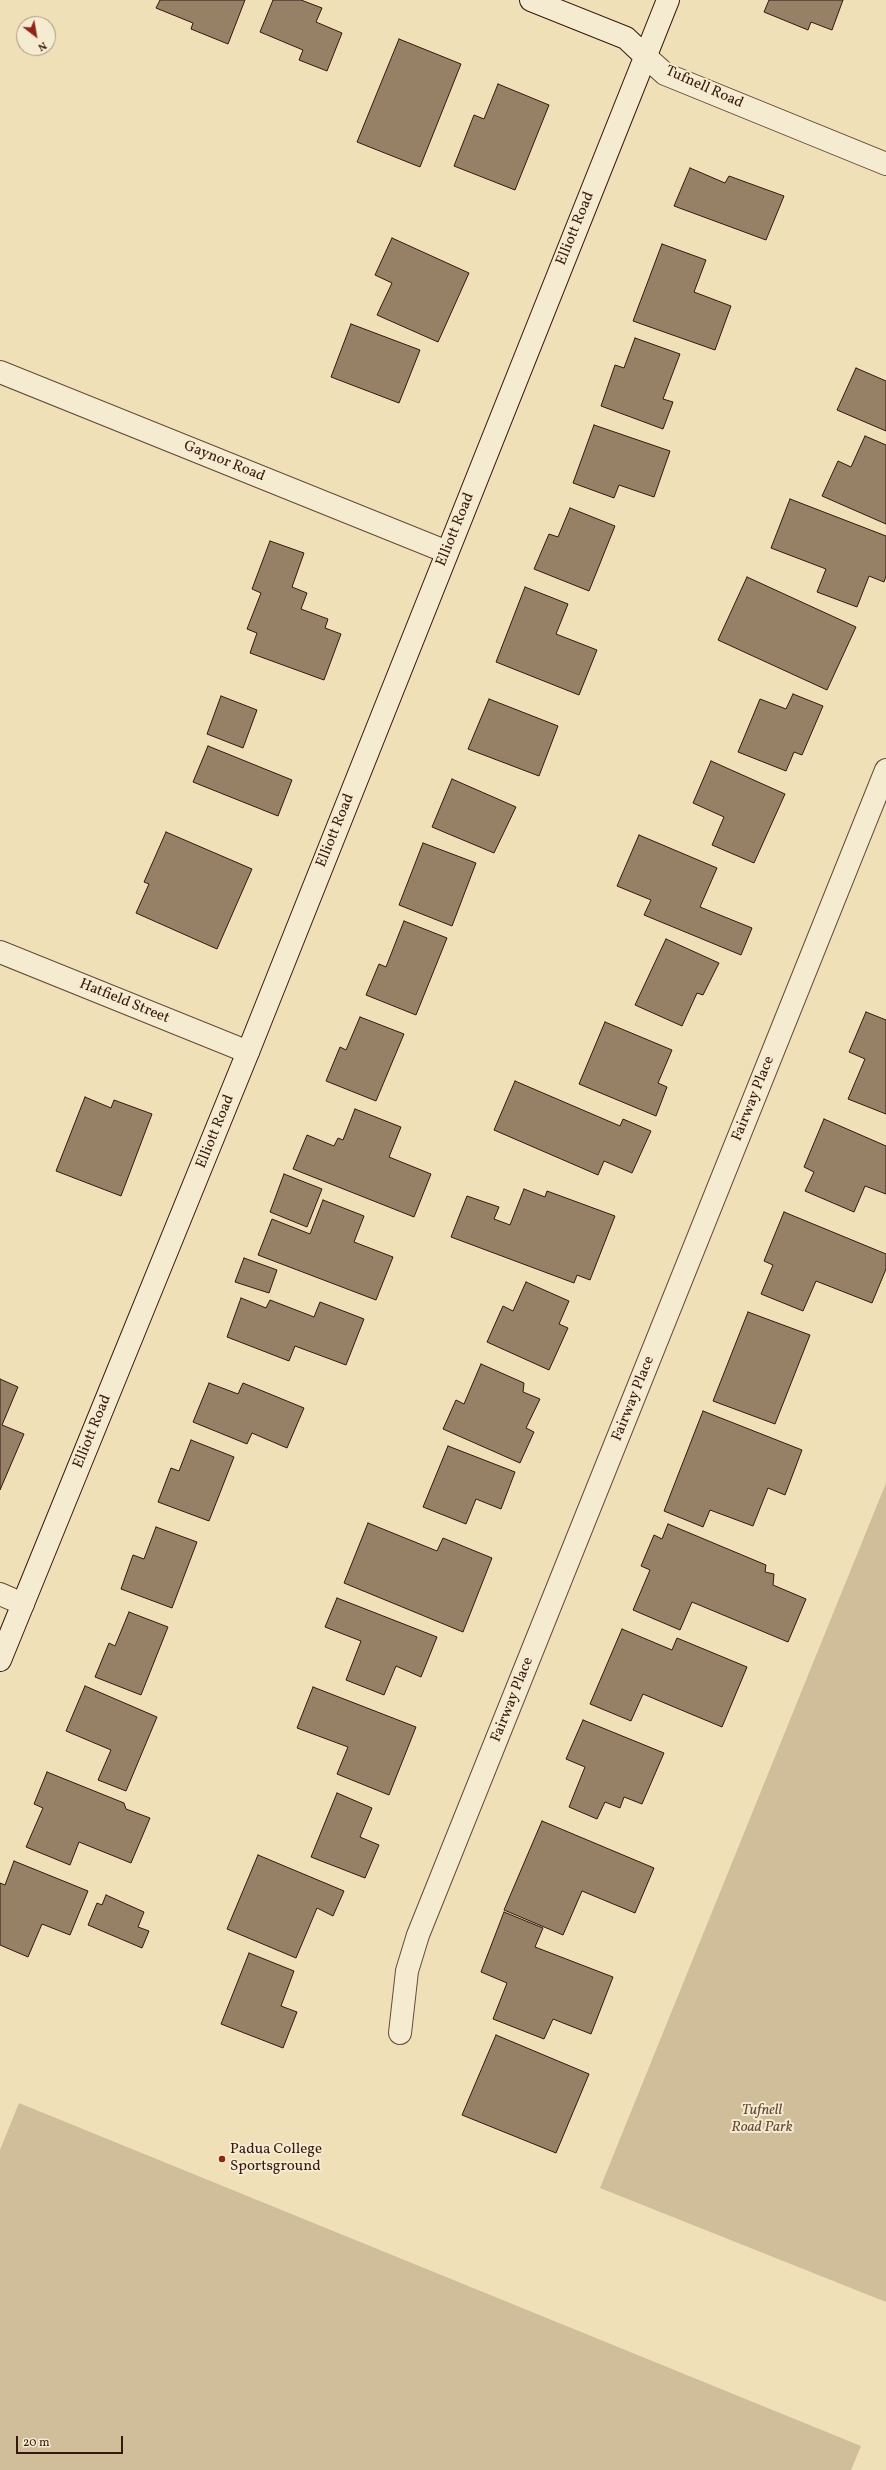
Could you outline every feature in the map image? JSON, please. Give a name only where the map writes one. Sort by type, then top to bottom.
[{"type":"street","name":"Tufnell Road","points":[[531,0],[626,38],[665,74],[886,164]]},
{"type":"street","name":"Elliott Road","points":[[0,1660],[248,1052],[668,0]]},
{"type":"street","name":"Gaynor Road","points":[[0,372],[447,552]]},
{"type":"street","name":"Fairway Place","points":[[400,2033],[407,1971],[418,1935],[886,770]]},
{"type":"street","name":"Hatfield Street","points":[[0,952],[248,1052]]},
{"type":"street","points":[[0,1594],[23,1604]]},
{"type":"green space","name":"Tufnell Road Park","points":[[886,1483],[886,2302],[600,2188]]},
{"type":"green space","name":"Padua College Sportsground","points":[[19,2103],[861,2446],[851,2470],[0,2470],[0,2150]]},
{"type":"building","points":[[160,0],[245,0],[228,44],[191,29],[193,23],[156,8]]},
{"type":"building","points":[[273,0],[301,0],[322,8],[316,22],[342,33],[327,71],[299,60],[303,50],[260,32]]},
{"type":"building","points":[[769,0],[843,0],[832,30],[811,22],[808,30],[764,12]]},
{"type":"building","points":[[399,39],[461,64],[420,167],[357,142]]},
{"type":"building","points":[[498,84],[549,105],[515,190],[454,166],[474,115],[484,119]]},
{"type":"building","points":[[690,168],[725,183],[729,176],[784,196],[766,240],[674,206]]},
{"type":"building","points":[[392,238],[469,273],[438,342],[377,315],[392,283],[375,275]]},
{"type":"building","points":[[662,244],[706,260],[694,292],[731,306],[715,350],[633,321]]},
{"type":"building","points":[[351,324],[420,350],[399,403],[331,377]]},
{"type":"building","points":[[635,338],[680,354],[663,399],[673,402],[663,429],[601,406],[615,365],[624,368]]},
{"type":"building","points":[[856,368],[886,381],[886,431],[837,410]]},
{"type":"building","points":[[594,425],[670,451],[654,497],[619,485],[614,498],[573,483]]},
{"type":"building","points":[[865,436],[886,445],[886,524],[822,496],[838,461],[851,467]]},
{"type":"building","points":[[790,499],[886,536],[886,576],[884,582],[869,576],[857,607],[817,592],[826,569],[771,548]]},
{"type":"building","points":[[570,508],[615,526],[589,591],[534,569],[549,534],[558,537]]},
{"type":"building","points":[[270,541],[304,553],[292,587],[307,593],[301,609],[328,619],[325,628],[341,634],[324,680],[250,653],[257,633],[247,629],[261,593],[252,589]]},
{"type":"building","points":[[747,577],[856,627],[827,690],[718,640]]},
{"type":"building","points":[[525,587],[568,604],[556,634],[597,650],[579,695],[496,662]]},
{"type":"building","points":[[793,694],[823,706],[802,755],[794,752],[786,771],[738,752],[760,699],[786,709]]},
{"type":"building","points":[[221,696],[257,710],[243,748],[207,734]]},
{"type":"building","points":[[489,699],[558,726],[539,776],[468,749]]},
{"type":"building","points":[[208,746],[292,780],[278,816],[193,782]]},
{"type":"building","points":[[711,761],[785,794],[754,863],[712,845],[724,817],[693,803]]},
{"type":"building","points":[[452,779],[516,807],[494,853],[432,827]]},
{"type":"building","points":[[166,832],[252,869],[217,949],[136,913],[149,884],[144,882]]},
{"type":"building","points":[[639,835],[717,868],[700,907],[752,928],[741,955],[644,915],[651,900],[617,886]]},
{"type":"building","points":[[423,843],[476,863],[452,926],[399,905]]},
{"type":"building","points":[[404,921],[447,938],[416,1015],[366,995],[379,964],[386,967]]},
{"type":"building","points":[[666,939],[719,963],[703,995],[697,993],[682,1026],[635,1005]]},
{"type":"building","points":[[866,1012],[886,1020],[886,1114],[848,1099],[865,1059],[849,1052]]},
{"type":"building","points":[[360,1017],[404,1034],[376,1101],[326,1081],[340,1047],[346,1050]]},
{"type":"building","points":[[605,1022],[672,1050],[658,1083],[667,1087],[656,1116],[579,1084]]},
{"type":"building","points":[[515,1081],[620,1126],[623,1119],[651,1131],[632,1173],[604,1161],[598,1175],[494,1130]]},
{"type":"building","points":[[85,1097],[111,1108],[114,1100],[152,1114],[121,1196],[56,1171]]},
{"type":"building","points":[[355,1109],[401,1127],[389,1157],[431,1174],[414,1217],[293,1169],[307,1135],[334,1146],[338,1138],[343,1140]]},
{"type":"building","points":[[824,1119],[886,1146],[886,1194],[865,1186],[854,1212],[805,1191],[814,1172],[804,1167]]},
{"type":"building","points":[[284,1174],[322,1189],[307,1227],[270,1212]]},
{"type":"building","points":[[524,1189],[545,1197],[547,1191],[615,1216],[590,1280],[577,1275],[574,1283],[451,1237],[467,1196],[499,1207],[494,1219],[510,1225]]},
{"type":"building","points":[[323,1200],[364,1216],[354,1242],[393,1257],[376,1300],[258,1255],[272,1219],[310,1234]]},
{"type":"building","points":[[784,1212],[886,1254],[886,1269],[872,1303],[816,1281],[803,1311],[761,1294],[773,1265],[764,1261]]},
{"type":"building","points":[[244,1258],[277,1270],[269,1293],[235,1282]]},
{"type":"building","points":[[526,1282],[569,1301],[559,1324],[568,1328],[549,1370],[487,1342],[503,1306],[513,1311]]},
{"type":"building","points":[[241,1298],[266,1308],[270,1300],[314,1317],[320,1302],[364,1319],[346,1365],[295,1346],[289,1361],[227,1337]]},
{"type":"building","points":[[748,1312],[810,1335],[775,1424],[713,1401]]},
{"type":"building","points":[[481,1364],[524,1383],[523,1392],[540,1399],[526,1428],[534,1432],[520,1463],[443,1429],[456,1400],[464,1404]]},
{"type":"building","points":[[0,1379],[18,1387],[2,1425],[24,1434],[0,1490]]},
{"type":"building","points":[[209,1383],[238,1394],[243,1383],[304,1408],[287,1448],[252,1433],[247,1444],[193,1422]]},
{"type":"building","points":[[703,1411],[802,1450],[785,1495],[768,1488],[753,1526],[710,1510],[703,1527],[664,1511]]},
{"type":"building","points":[[191,1440],[234,1457],[209,1521],[158,1502],[171,1468],[179,1471]]},
{"type":"building","points":[[448,1446],[515,1472],[501,1509],[476,1499],[466,1524],[423,1507]]},
{"type":"building","points":[[368,1523],[437,1551],[443,1538],[492,1558],[463,1632],[344,1583]]},
{"type":"building","points":[[668,1524],[766,1565],[765,1572],[774,1574],[773,1585],[806,1599],[788,1642],[692,1602],[680,1630],[633,1610],[650,1570],[641,1566],[654,1535],[662,1539]]},
{"type":"building","points":[[156,1527],[197,1542],[172,1608],[121,1589],[133,1555],[144,1559]]},
{"type":"building","points":[[337,1598],[437,1637],[421,1677],[396,1666],[384,1695],[346,1680],[361,1641],[325,1627]]},
{"type":"building","points":[[129,1612],[168,1627],[141,1695],[95,1677],[109,1643],[115,1646]]},
{"type":"building","points":[[622,1629],[672,1650],[677,1638],[747,1667],[722,1727],[643,1694],[631,1721],[590,1704]]},
{"type":"building","points":[[85,1686],[157,1717],[126,1791],[98,1780],[111,1750],[66,1731]]},
{"type":"building","points":[[313,1687],[416,1727],[389,1795],[337,1774],[348,1747],[297,1728]]},
{"type":"building","points":[[583,1720],[664,1753],[642,1804],[624,1797],[620,1808],[605,1802],[597,1819],[569,1807],[585,1767],[566,1759]]},
{"type":"building","points":[[47,1772],[124,1803],[126,1809],[150,1818],[131,1863],[79,1842],[70,1865],[26,1847],[43,1808],[34,1804]]},
{"type":"building","points":[[337,1793],[372,1808],[360,1837],[379,1845],[365,1878],[311,1857]]},
{"type":"building","points":[[542,1821],[654,1868],[635,1913],[582,1891],[563,1935],[504,1910]]},
{"type":"building","points":[[258,1855],[344,1891],[333,1916],[317,1908],[296,1958],[227,1929]]},
{"type":"building","points":[[14,1861],[88,1891],[70,1935],[42,1924],[28,1957],[0,1945],[0,1883],[5,1885]]},
{"type":"building","points":[[106,1895],[144,1912],[138,1927],[149,1931],[142,1948],[88,1925],[97,1903],[102,1905]]},
{"type":"building","points":[[504,1912],[543,1928],[535,1947],[613,1977],[591,2034],[553,2019],[544,2039],[493,2019],[507,1983],[481,1972]]},
{"type":"building","points":[[249,1953],[294,1971],[281,2006],[297,2012],[283,2048],[221,2024]]},
{"type":"building","points":[[496,2035],[589,2074],[556,2153],[462,2115]]},
{"type":"place","name":"Padua College Sportsground","points":[[222,2159]]}]
